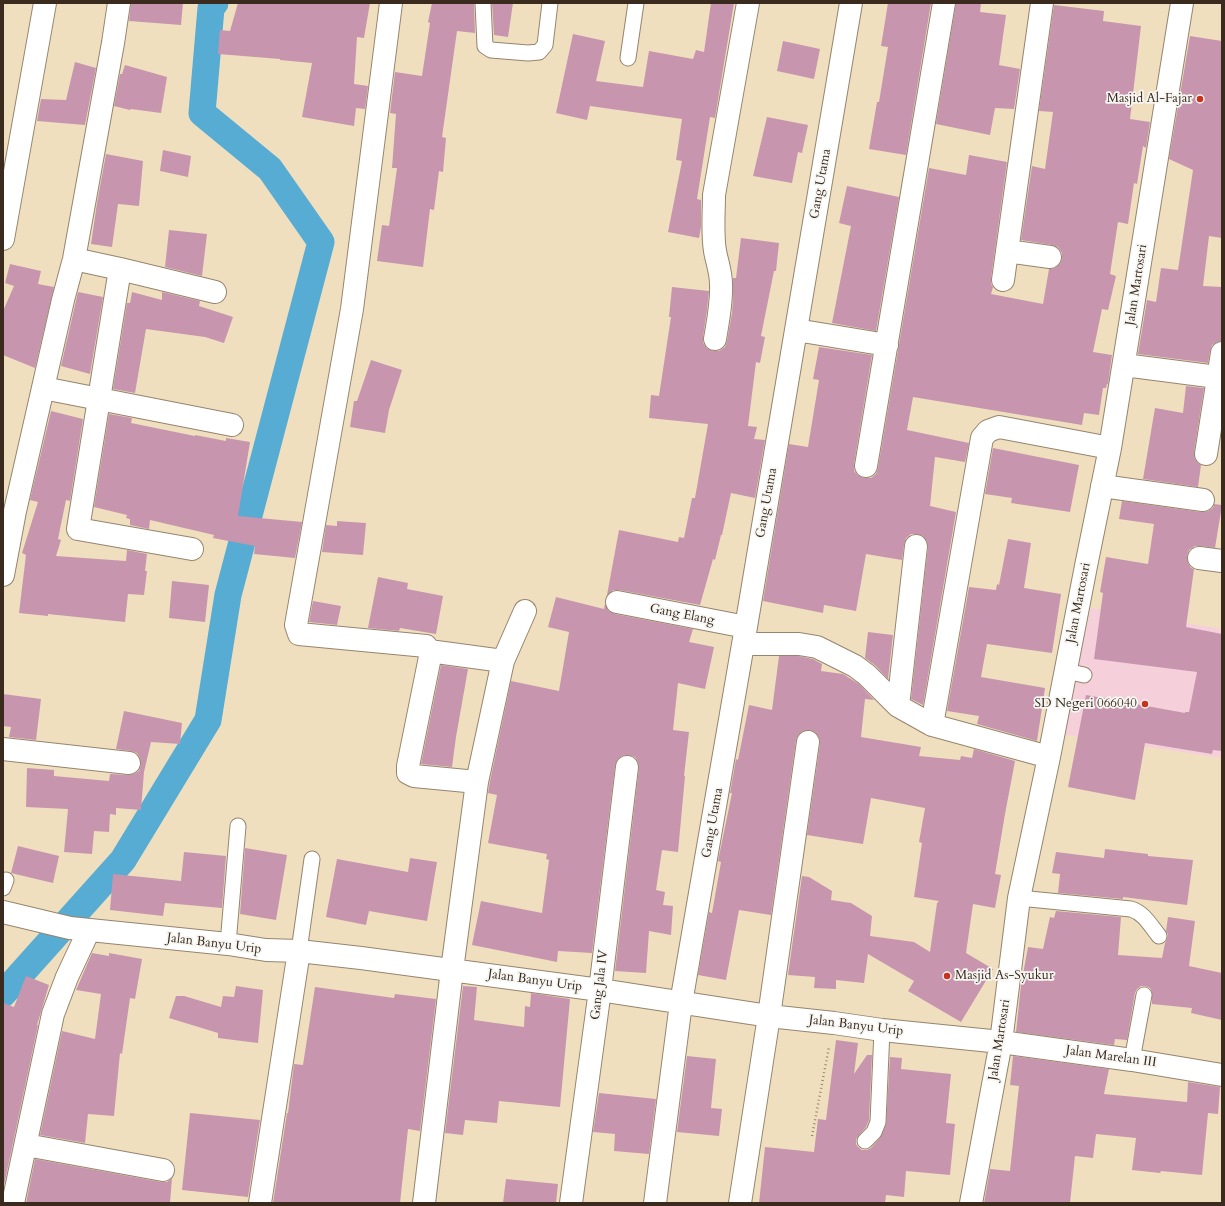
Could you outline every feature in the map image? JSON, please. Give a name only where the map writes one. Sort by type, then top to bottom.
[{"type":"street","points":[[3,239],[45,3]]},
{"type":"street","points":[[3,575],[15,511],[63,300],[74,259],[119,3]]},
{"type":"street","points":[[391,3],[352,309],[296,625],[299,634],[426,646],[430,657],[408,766],[408,773],[414,776],[477,782]]},
{"type":"street","points":[[715,339],[721,284],[714,249],[714,195],[748,3]]},
{"type":"street","name":"Gang Utama","points":[[655,1203],[681,1003],[745,635],[851,3]]},
{"type":"street","points":[[866,466],[944,3]]},
{"type":"street","points":[[1003,280],[1042,3]]},
{"type":"street","name":"Jalan Martosari","points":[[971,1203],[1001,1042],[1019,898],[1049,757],[1075,673],[1102,486],[1124,365],[1182,3]]},
{"type":"street","points":[[1007,251],[1050,257]]},
{"type":"street","points":[[74,259],[215,292]]},
{"type":"street","points":[[120,269],[78,530],[192,549]]},
{"type":"street","points":[[796,330],[887,345]]},
{"type":"street","points":[[1206,454],[1222,353]]},
{"type":"street","points":[[1124,365],[1217,377]]},
{"type":"street","points":[[43,388],[232,425]]},
{"type":"street","points":[[932,725],[982,438],[988,431],[999,427],[1110,448]]},
{"type":"street","points":[[1102,486],[1203,500]]},
{"type":"street","points":[[898,706],[916,546]]},
{"type":"street","points":[[1200,558],[1222,561]]},
{"type":"street","name":"Gang Elang","points":[[617,602],[745,635],[817,647],[855,666],[867,675],[898,706],[932,725],[1049,757]]},
{"type":"street","points":[[424,1203],[452,970],[477,782],[503,661],[525,611]]},
{"type":"street","points":[[429,651],[503,661]]},
{"type":"street","points":[[740,1203],[769,1016],[808,742]]},
{"type":"street","points":[[3,749],[129,763]]},
{"type":"street","name":"Gang Jala IV","points":[[571,1203],[600,990],[627,767]]},
{"type":"street","name":"Jalan Banyu Urip","points":[[3,912],[79,929],[228,944],[266,950],[298,951],[361,958],[600,990],[769,1016],[882,1030],[1001,1042]]},
{"type":"street","points":[[14,1203],[53,1014],[66,977],[79,929]]},
{"type":"street","points":[[260,1203],[298,951]]},
{"type":"street","name":"Jalan Marelan III","points":[[1001,1042],[1132,1060],[1222,1075]]},
{"type":"street","points":[[26,1145],[163,1170]]},
{"type":"lane","points":[[483,3],[485,46],[491,50],[528,52],[539,52],[545,45],[550,3]]},
{"type":"lane","points":[[628,58],[636,3]]},
{"type":"lane","points":[[228,944],[238,826]]},
{"type":"lane","points":[[298,951],[312,859]]},
{"type":"lane","points":[[1019,898],[1123,908],[1138,911],[1158,936]]},
{"type":"lane","points":[[1132,1060],[1144,995]]},
{"type":"lane","points":[[865,1141],[874,1132],[878,1122],[882,1030]]},
{"type":"path","points":[[812,1136],[834,1023]]},
{"type":"shaded area","name":"SD Negeri 066040","points":[[1091,608],[1222,629],[1222,758],[1061,734]]},
{"type":"building","points":[[131,3],[183,3],[181,25],[129,21]]},
{"type":"building","points":[[238,3],[370,3],[364,38],[357,37],[354,84],[368,86],[365,109],[356,108],[354,126],[302,117],[312,63],[218,54],[220,30],[230,31]]},
{"type":"building","points":[[432,3],[474,3],[475,33],[457,31],[442,137],[446,138],[443,172],[439,171],[434,210],[430,209],[423,267],[377,261],[382,225],[389,226],[397,168],[392,168],[396,114],[390,113],[395,72],[422,76],[430,23],[428,22]]},
{"type":"building","points":[[492,3],[513,3],[508,37],[494,35]]},
{"type":"building","points":[[711,3],[734,3],[715,118],[710,117],[697,199],[701,200],[701,227],[699,238],[668,232],[682,161],[676,160],[682,119],[590,106],[587,120],[556,113],[573,34],[605,41],[596,81],[643,87],[649,51],[693,59],[696,50],[704,52]]},
{"type":"building","points":[[888,3],[931,3],[906,155],[869,149],[877,102],[879,102],[888,47],[881,46]]},
{"type":"building","points":[[956,3],[981,3],[980,12],[1006,15],[999,65],[1020,69],[1014,109],[995,108],[990,135],[936,124]]},
{"type":"building","points":[[1054,5],[1104,11],[1103,21],[1141,26],[1130,119],[1150,122],[1146,148],[1143,146],[1137,184],[1134,183],[1128,224],[1118,222],[1110,274],[1116,276],[1108,310],[1102,309],[1093,352],[1112,355],[1108,384],[1106,388],[1103,388],[1099,415],[1084,413],[1082,425],[913,397],[907,430],[969,443],[965,462],[935,457],[930,506],[956,512],[923,705],[911,699],[928,547],[927,541],[923,536],[911,534],[906,538],[902,560],[866,554],[856,611],[824,605],[823,613],[763,601],[789,444],[808,447],[819,380],[813,379],[819,347],[872,355],[854,471],[864,478],[871,478],[876,474],[929,168],[966,175],[969,155],[1007,162],[991,278],[991,284],[993,287],[991,294],[1043,304],[1049,269],[1055,268],[1060,264],[1062,253],[1058,247],[1052,245],[1021,240],[1032,166],[1045,169],[1053,112],[1039,111]]},
{"type":"building","points":[[1190,36],[1222,41],[1222,238],[1209,236],[1203,286],[1222,287],[1222,341],[1212,345],[1208,363],[1138,354],[1147,300],[1156,302],[1161,268],[1178,270],[1193,170],[1169,159]]},
{"type":"building","points":[[783,41],[820,49],[814,79],[777,71]]},
{"type":"building","points":[[75,62],[96,68],[85,125],[37,121],[41,99],[66,100]]},
{"type":"building","points":[[125,65],[167,77],[161,113],[130,110],[114,106],[120,74],[122,74]]},
{"type":"building","points":[[767,117],[808,125],[802,153],[798,152],[792,183],[753,176]]},
{"type":"building","points":[[163,150],[191,156],[188,177],[160,171]]},
{"type":"building","points":[[106,154],[143,161],[139,206],[118,204],[112,247],[91,244]]},
{"type":"building","points":[[847,186],[899,197],[876,331],[832,323],[851,226],[839,223]]},
{"type":"building","points":[[169,230],[207,234],[202,276],[165,267]]},
{"type":"building","points":[[741,238],[779,243],[776,271],[774,271],[761,336],[765,337],[760,363],[756,362],[748,426],[757,427],[754,439],[765,440],[755,498],[731,493],[722,535],[715,560],[713,559],[700,605],[619,590],[613,590],[607,595],[619,530],[678,542],[679,537],[684,538],[692,498],[695,498],[708,424],[649,418],[651,395],[659,396],[671,317],[669,317],[672,287],[709,291],[703,343],[707,348],[713,351],[719,351],[725,347],[732,313],[733,278],[736,278]]},
{"type":"building","points":[[10,264],[41,271],[38,284],[54,287],[35,368],[3,355],[3,311],[14,286],[5,283]]},
{"type":"building","points":[[78,292],[103,297],[90,374],[61,366]]},
{"type":"building","points":[[132,292],[162,300],[162,292],[200,301],[199,306],[233,317],[224,343],[205,337],[146,329],[135,393],[113,389],[127,303],[130,303]]},
{"type":"building","points":[[371,360],[402,370],[389,410],[385,433],[350,427],[354,401],[357,401]]},
{"type":"building","points":[[1186,386],[1204,388],[1194,452],[1195,459],[1201,465],[1198,487],[1143,479],[1155,408],[1183,413]]},
{"type":"building","points":[[51,411],[83,419],[70,501],[66,500],[58,539],[61,540],[56,556],[126,561],[127,550],[147,554],[145,571],[147,571],[144,595],[128,594],[125,622],[48,614],[48,616],[19,613],[26,555],[22,553],[38,502],[30,500]]},
{"type":"building","points":[[109,414],[132,418],[131,423],[195,436],[226,441],[226,438],[250,442],[238,516],[302,522],[295,558],[254,554],[255,546],[213,538],[214,535],[150,520],[149,529],[130,525],[130,519],[126,518],[127,515],[94,507]]},
{"type":"building","points":[[993,448],[1079,465],[1070,512],[1011,503],[1012,498],[985,494]]},
{"type":"building","points":[[1122,501],[1201,512],[1208,511],[1213,508],[1214,504],[1222,505],[1215,548],[1195,546],[1189,550],[1187,556],[1188,563],[1191,568],[1194,569],[1186,627],[1222,634],[1222,751],[1213,750],[1212,754],[1145,743],[1135,800],[1068,787],[1086,695],[1185,713],[1189,712],[1197,672],[1094,659],[1103,593],[1100,592],[1106,557],[1148,564],[1154,524],[1119,519]]},
{"type":"building","points":[[337,521],[366,523],[363,555],[322,552],[326,525],[337,526]]},
{"type":"building","points":[[1008,539],[1031,543],[1024,588],[1061,594],[1052,653],[987,644],[981,677],[1045,688],[1037,741],[977,724],[979,716],[947,711],[969,587],[996,590],[997,584],[999,585]]},
{"type":"building","points":[[378,577],[408,583],[407,589],[443,596],[436,634],[400,628],[399,631],[368,628]]},
{"type":"building","points":[[172,581],[209,585],[205,622],[169,618]]},
{"type":"building","points":[[556,597],[604,609],[605,604],[609,611],[615,614],[693,629],[689,642],[714,647],[705,689],[678,683],[673,730],[689,732],[678,852],[662,850],[656,890],[665,892],[663,905],[673,906],[671,935],[649,931],[646,973],[615,971],[639,768],[635,757],[629,755],[622,756],[617,760],[615,766],[592,953],[558,951],[557,962],[472,945],[481,901],[542,913],[549,860],[546,859],[547,854],[488,843],[497,795],[488,793],[511,681],[559,691],[569,632],[548,627]]},
{"type":"building","points":[[313,601],[341,606],[337,625],[309,622]]},
{"type":"building","points":[[868,632],[893,635],[888,679],[876,666],[865,658]]},
{"type":"building","points":[[779,656],[798,656],[813,659],[822,664],[821,671],[843,674],[859,684],[874,700],[865,699],[861,737],[921,747],[919,756],[960,760],[961,756],[972,758],[974,749],[1015,761],[995,874],[1001,875],[995,908],[973,904],[966,953],[993,969],[961,1022],[908,991],[914,981],[868,954],[864,983],[836,980],[836,989],[814,988],[815,977],[788,975],[802,876],[809,877],[832,891],[831,900],[851,903],[872,916],[870,936],[914,942],[930,952],[937,903],[939,901],[914,897],[922,843],[919,842],[925,808],[871,798],[863,844],[807,835],[820,744],[819,737],[815,732],[810,730],[803,731],[798,735],[796,740],[771,915],[739,910],[726,980],[698,975],[709,912],[712,913],[721,862],[718,861],[732,793],[730,793],[736,759],[738,760],[749,705],[772,710]]},
{"type":"building","points":[[441,665],[468,669],[452,767],[421,764]]},
{"type":"building","points":[[3,694],[41,699],[36,740],[9,737],[11,727],[3,726]]},
{"type":"building","points":[[124,711],[182,723],[180,744],[151,742],[144,772],[141,810],[116,808],[116,815],[110,814],[109,832],[94,831],[92,854],[64,852],[68,809],[26,807],[27,768],[54,770],[54,776],[109,781],[110,774],[134,774],[139,771],[141,765],[140,758],[137,753],[116,749]]},
{"type":"building","points":[[18,846],[59,856],[53,883],[11,873]]},
{"type":"building","points":[[245,848],[287,855],[276,920],[240,914]]},
{"type":"building","points":[[1105,849],[1148,854],[1148,856],[1193,860],[1187,905],[1123,897],[1123,899],[1058,893],[1060,874],[1052,873],[1056,852],[1104,858]]},
{"type":"building","points":[[184,852],[226,856],[222,908],[165,903],[163,916],[110,910],[113,874],[181,881]]},
{"type":"building","points":[[410,858],[437,862],[427,921],[369,911],[366,925],[326,917],[337,859],[408,872]]},
{"type":"building","points":[[1056,911],[1121,917],[1118,955],[1162,958],[1168,934],[1166,931],[1168,917],[1195,921],[1189,966],[1222,973],[1222,1020],[1191,1013],[1192,1008],[1152,1004],[1152,992],[1150,988],[1141,986],[1135,993],[1127,1040],[1115,1039],[1114,1045],[1016,1032],[1021,985],[1028,947],[1043,949],[1050,917],[1054,918]]},
{"type":"building","points":[[92,953],[109,956],[109,953],[142,959],[135,999],[130,998],[122,1054],[120,1053],[114,1116],[88,1114],[85,1143],[40,1135],[62,1031],[95,1039],[101,994],[76,990]]},
{"type":"building","points":[[26,976],[49,985],[37,1025],[3,1190],[3,1003],[14,1007]]},
{"type":"building","points":[[236,986],[263,990],[258,1043],[218,1038],[218,1033],[169,1018],[176,996],[184,996],[221,1007],[223,996],[234,997]]},
{"type":"building","points":[[463,986],[477,987],[474,1020],[524,1027],[525,1006],[530,1007],[531,993],[570,999],[560,1107],[499,1101],[497,1123],[465,1120],[463,1135],[445,1133]]},
{"type":"building","points":[[315,987],[394,998],[395,994],[436,999],[420,1131],[408,1129],[400,1203],[273,1203],[288,1113],[294,1064],[303,1065]]},
{"type":"building","points":[[836,1040],[858,1043],[854,1074],[867,1055],[872,1055],[869,1120],[866,1127],[856,1139],[856,1144],[862,1150],[871,1148],[880,1138],[886,1125],[890,1057],[902,1058],[901,1069],[951,1074],[946,1123],[955,1124],[950,1175],[906,1171],[904,1197],[886,1195],[885,1203],[759,1203],[765,1147],[814,1152],[818,1119],[826,1120]]},
{"type":"building","points":[[687,1056],[716,1059],[711,1108],[722,1109],[719,1136],[677,1132]]},
{"type":"building","points":[[1013,1056],[1109,1069],[1104,1094],[1187,1102],[1188,1082],[1220,1087],[1218,1114],[1208,1113],[1202,1175],[1132,1170],[1136,1138],[1096,1134],[1093,1158],[1075,1156],[1070,1203],[984,1203],[990,1169],[1010,1171],[1019,1086],[1010,1085]]},
{"type":"building","points":[[599,1093],[656,1099],[649,1154],[614,1151],[615,1134],[593,1132]]},
{"type":"building","points":[[190,1113],[260,1120],[248,1197],[182,1190]]},
{"type":"building","points":[[35,1159],[161,1182],[167,1182],[172,1178],[170,1203],[26,1203]]},
{"type":"building","points":[[506,1179],[558,1184],[556,1203],[503,1203]]},
{"type":"waterway","points":[[3,994],[123,860],[208,720],[228,595],[321,242],[270,169],[202,113],[211,8],[215,3]]},
{"type":"place","name":"Masjid Al-Fajar","points":[[1200,99]]},
{"type":"place","name":"SD Negeri 066040","points":[[1145,704]]},
{"type":"place","name":"Masjid As-Syukur","points":[[947,976]]}]
